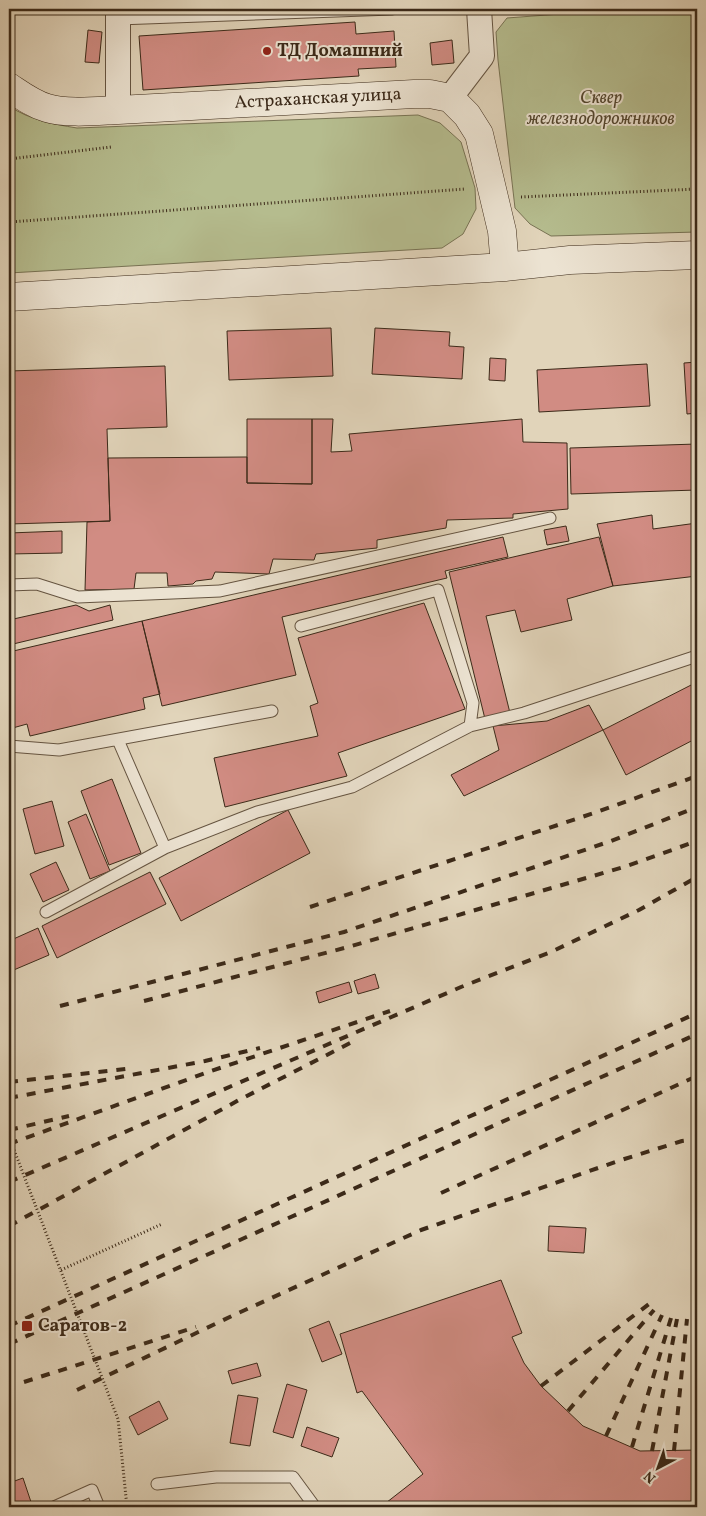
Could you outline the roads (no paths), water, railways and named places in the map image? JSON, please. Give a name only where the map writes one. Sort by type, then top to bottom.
[{"type":"main road","name":"Астраханская улица","points":[[9,88],[26,99],[48,108],[75,111],[414,94],[430,94],[450,98]]},
{"type":"main road","points":[[450,98],[467,115],[479,134],[502,231],[505,267]]},
{"type":"main road","points":[[9,297],[505,267],[570,260],[697,255]]},
{"type":"street","points":[[450,98],[482,56],[479,9]]},
{"type":"street","points":[[118,14],[118,110]]},
{"type":"lane","points":[[118,14],[392,9]]},
{"type":"lane","points":[[9,585],[36,584],[78,597],[220,591],[550,518]]},
{"type":"lane","points":[[301,626],[438,590],[473,703],[470,726]]},
{"type":"lane","points":[[46,912],[165,848],[257,812],[352,787],[470,726],[524,713],[697,656]]},
{"type":"lane","points":[[9,746],[59,750],[272,711]]},
{"type":"lane","points":[[118,740],[165,848]]},
{"type":"lane","points":[[157,1484],[216,1477],[293,1477],[315,1507]]},
{"type":"lane","points":[[54,1507],[92,1490],[99,1507]]},
{"type":"railway","points":[[310,907],[594,813],[697,776]]},
{"type":"railway","points":[[60,1006],[344,932],[611,841],[697,807]]},
{"type":"railway","points":[[144,1001],[348,947],[624,867],[697,841]]},
{"type":"railway","points":[[9,1182],[461,987],[551,952],[639,910],[697,877]]},
{"type":"railway","points":[[9,1144],[211,1071],[390,1011]]},
{"type":"railway","points":[[9,1326],[697,1013]]},
{"type":"railway","points":[[9,1344],[697,1034]]},
{"type":"railway","points":[[9,1226],[239,1100],[358,1039]]},
{"type":"railway","points":[[9,1098],[205,1061],[260,1048]]},
{"type":"railway","points":[[9,1082],[126,1069]]},
{"type":"railway","points":[[441,1193],[697,1076]]},
{"type":"railway","points":[[9,1130],[69,1116]]},
{"type":"railway","points":[[77,1390],[234,1315],[421,1230],[618,1161],[682,1141],[697,1139]]},
{"type":"railway","points":[[541,1386],[649,1304]]},
{"type":"railway","points":[[568,1411],[654,1310]]},
{"type":"railway","points":[[606,1436],[662,1315]]},
{"type":"railway","points":[[693,1317],[697,1338]]},
{"type":"railway","points":[[632,1447],[671,1318]]},
{"type":"railway","points":[[652,1451],[677,1319]]},
{"type":"railway","points":[[674,1451],[687,1319]]},
{"type":"railway","points":[[24,1382],[196,1327]]},
{"type":"place","name":"ТД Домашний","points":[[267,51]]},
{"type":"place","name":"Саратов-2","points":[[27,1326]]},
{"type":"park label","name":"Сквер железнодорожников","points":[[601,108]]}]
